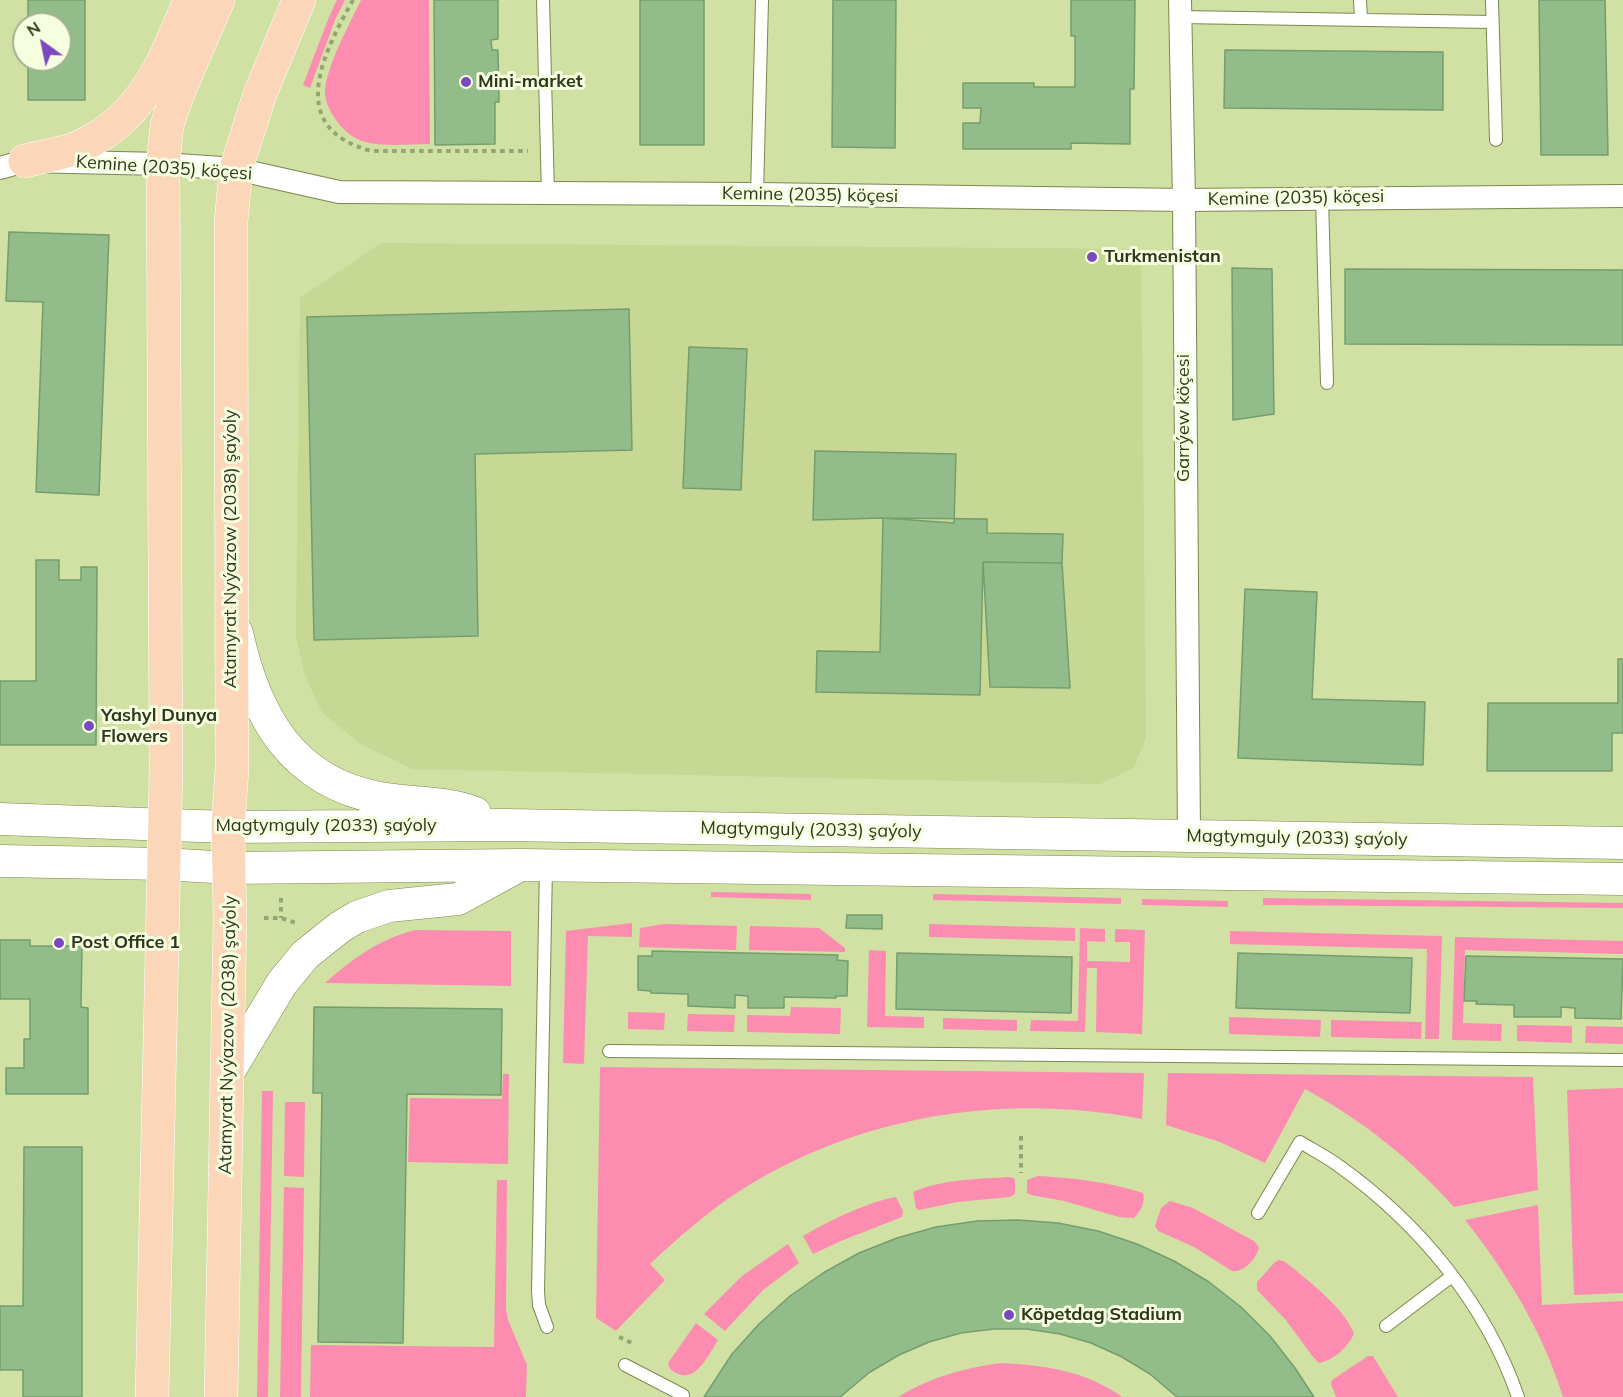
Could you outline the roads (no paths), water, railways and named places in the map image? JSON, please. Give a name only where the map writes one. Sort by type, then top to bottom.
[{"type":"main road","points":[[13,165],[78,147],[116,126],[146,93],[167,54],[190,0]]},
{"type":"main road","points":[[152,1397],[165,824],[163,164],[168,125],[178,93],[218,0]]},
{"type":"main road","name":"Atamyrat Nyýazow (2038) şaýoly","points":[[221,1397],[228,1073],[228,827],[232,769],[231,222],[236,169],[260,94],[299,0]]},
{"type":"main road","points":[[230,599],[243,660],[265,715],[283,743],[295,756],[320,776],[345,790],[381,799],[459,806],[506,825]]},
{"type":"main road","name":"Magtymguly (2033) şaýoly","points":[[0,819],[228,827],[506,825],[1623,843]]},
{"type":"main road","name":"Magtymguly (2033) şaýoly","points":[[0,861],[164,864],[229,868],[533,866],[1623,879]]},
{"type":"main road","points":[[228,1073],[282,983],[305,955],[339,927],[357,917],[389,906],[458,898],[533,866]]},
{"type":"street","name":"Garrýew köçesi","points":[[1180,9],[1184,200],[1189,836]]},
{"type":"street","name":"Kemine (2035) köçesi","points":[[13,165],[163,164],[236,169],[339,192],[757,194],[1184,200],[1623,196]]},
{"type":"lane","points":[[543,0],[548,194]]},
{"type":"lane","points":[[757,194],[762,0]]},
{"type":"lane","points":[[1360,0],[1361,19]]},
{"type":"lane","points":[[1492,0],[1496,140]]},
{"type":"lane","points":[[1180,9],[1361,19],[1492,22]]},
{"type":"lane","points":[[1322,197],[1327,383]]},
{"type":"lane","points":[[533,866],[538,1291],[539,1305],[547,1328]]},
{"type":"lane","points":[[609,1051],[1623,1060]]},
{"type":"lane","points":[[1258,1213],[1300,1142],[1338,1166],[1400,1217],[1452,1276],[1477,1310],[1512,1380],[1518,1397]]},
{"type":"lane","points":[[1386,1326],[1452,1276]]},
{"type":"lane","points":[[625,1365],[683,1395]]},
{"type":"place","name":"Mini-market","points":[[466,82]]},
{"type":"place","name":"Turkmenistan","points":[[1092,257]]},
{"type":"place","name":"Yashyl Dunya Flowers","points":[[89,726]]},
{"type":"place","name":"Post Office 1","points":[[59,943]]},
{"type":"place","name":"Köpetdag Stadium","points":[[1009,1315]]}]
